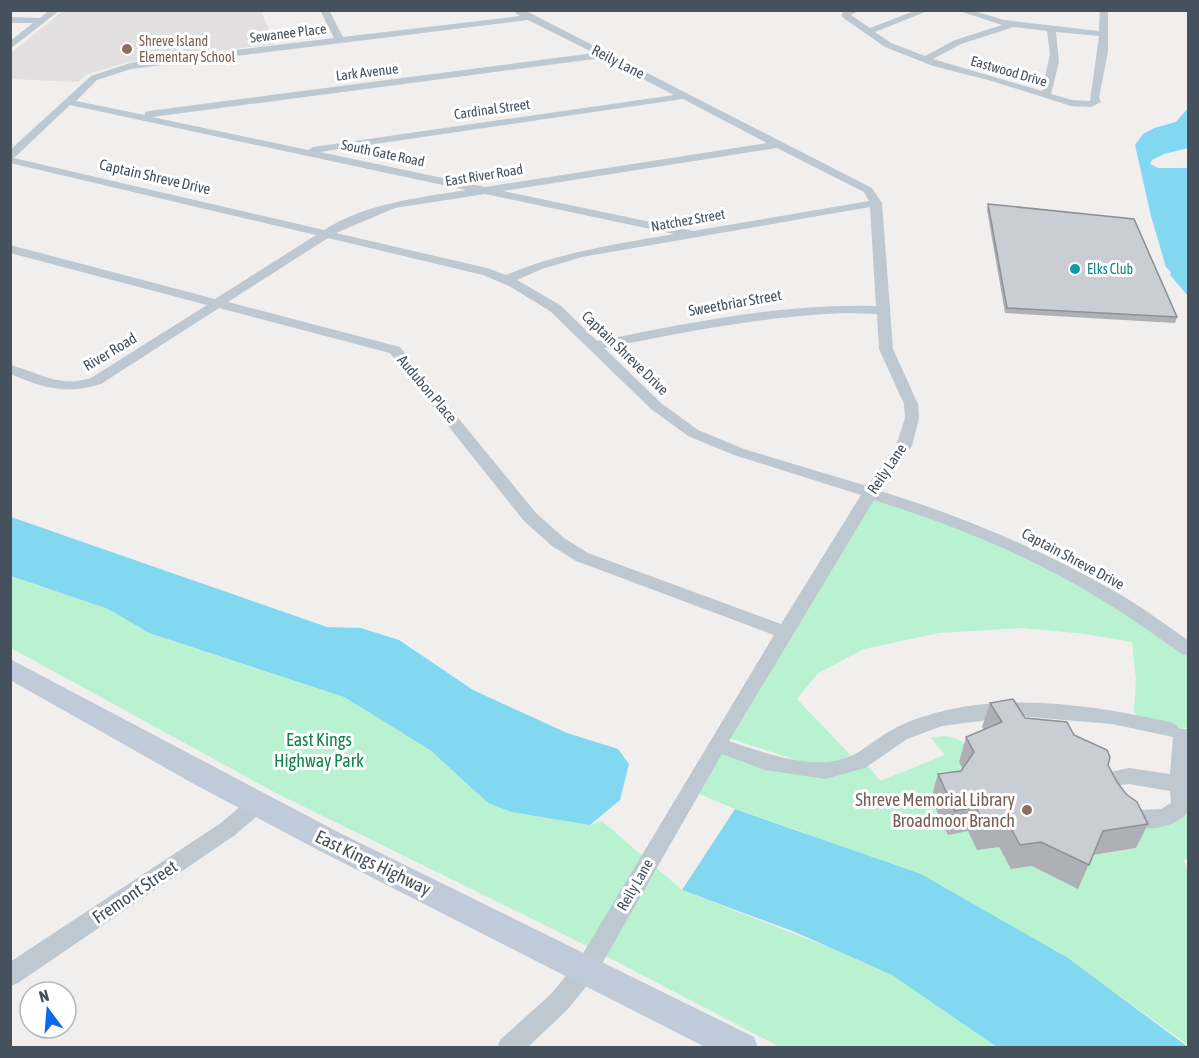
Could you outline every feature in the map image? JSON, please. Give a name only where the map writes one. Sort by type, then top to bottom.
[{"type":"main road","name":"East Kings Highway","points":[[10,668],[257,804],[742,1047]]},
{"type":"street","points":[[10,46],[56,10]]},
{"type":"street","points":[[324,10],[340,41]]},
{"type":"street","name":"Eastwood Drive","points":[[856,10],[845,15],[888,45],[925,60],[1071,103],[1096,103],[1094,98],[1103,51],[1104,10]]},
{"type":"street","points":[[870,31],[926,10]]},
{"type":"street","points":[[966,11],[1014,25],[1102,34]]},
{"type":"street","name":"Sewanee Place","points":[[10,156],[94,78],[124,67],[340,41],[523,14]]},
{"type":"street","name":"Reily Lane","points":[[509,1047],[559,1002],[586,968],[720,740],[870,493],[904,447],[912,418],[909,396],[886,349],[876,203],[868,190],[523,14]]},
{"type":"street","points":[[10,20],[42,21]]},
{"type":"street","points":[[925,60],[958,42],[1014,25]]},
{"type":"street","points":[[1046,95],[1056,57],[1051,28]]},
{"type":"street","name":"Lark Avenue","points":[[136,116],[602,54]]},
{"type":"street","name":"Cardinal Street","points":[[303,151],[685,96]]},
{"type":"street","name":"South Gate Road","points":[[68,102],[690,234]]},
{"type":"street","name":"East River Road","points":[[218,304],[352,219],[393,205],[779,144]]},
{"type":"street","name":"Captain Shreve Drive","points":[[10,160],[487,272],[508,279],[545,300],[656,406],[693,433],[739,452],[928,511],[1004,541],[1110,597],[1188,649]]},
{"type":"street","name":"Natchez Street","points":[[508,279],[562,258],[876,203]]},
{"type":"street","name":"Audubon Place","points":[[10,249],[395,350],[530,517],[558,542],[582,556],[621,572],[786,633]]},
{"type":"street","name":"River Road","points":[[10,369],[60,388],[85,386],[218,304]]},
{"type":"street","name":"Sweetbriar Street","points":[[594,346],[776,312],[844,307],[883,310]]},
{"type":"street","points":[[720,740],[790,758],[798,765],[825,771],[858,762],[900,734],[940,719],[1018,709],[1112,717],[1183,733],[1180,783]]},
{"type":"street","name":"Fremont Street","points":[[10,975],[228,829],[257,804]]},
{"type":"shaded area","name":"Shreve Island Elementary School","points":[[63,11],[261,11],[275,44],[129,62],[87,74],[78,82],[11,79],[11,53]]},
{"type":"green space","points":[[870,493],[1004,541],[1110,597],[1188,649],[1188,728],[1158,728],[1146,723],[1134,712],[1136,679],[1132,642],[1086,634],[1023,628],[939,633],[864,649],[818,673],[797,699],[857,762],[867,764],[880,781],[945,755],[931,738],[951,737],[965,744],[974,755],[948,834],[968,831],[999,847],[1011,869],[1136,848],[1124,821],[1173,815],[1183,735],[1188,737],[1188,857],[1184,861],[1188,870],[1188,1045],[1074,963],[803,832],[735,809],[690,790],[717,744],[797,764],[790,758],[722,736]]},
{"type":"green space","name":"East Kings Highway Park","points":[[11,576],[108,609],[149,633],[344,697],[430,750],[488,803],[511,812],[590,825],[602,821],[682,890],[831,948],[892,975],[970,1026],[997,1047],[780,1047],[583,944],[276,793],[11,648]]},
{"type":"water","points":[[1188,108],[1188,148],[1164,154],[1152,160],[1150,164],[1158,168],[1188,168],[1188,296],[1166,267],[1151,216],[1135,145],[1143,134],[1154,128],[1176,122]]},
{"type":"water","points":[[11,517],[327,627],[361,628],[399,640],[473,690],[567,733],[618,749],[629,764],[620,800],[590,825],[511,812],[488,803],[430,750],[344,697],[149,633],[108,609],[11,576]]},
{"type":"water","points":[[735,809],[921,874],[1068,958],[1188,1047],[997,1047],[892,975],[795,932],[682,890]]},
{"type":"building","name":"Elks Club","points":[[988,204],[1134,219],[1177,317],[1007,308]]},
{"type":"building","name":"Shreve Memorial Library Broadmoor Branch","points":[[1013,699],[1025,718],[1067,722],[1074,735],[1107,750],[1110,757],[1108,765],[1117,782],[1126,794],[1137,802],[1148,824],[1103,831],[1089,865],[1041,842],[1020,845],[1008,823],[985,826],[976,807],[955,811],[938,774],[961,771],[974,752],[966,737],[1002,722],[990,703]]},
{"type":"place","name":"Shreve Island Elementary School","points":[[127,49]]},
{"type":"place","name":"Elks Club","points":[[1075,269]]},
{"type":"place","name":"Shreve Memorial Library Broadmoor Branch","points":[[1027,810]]}]
